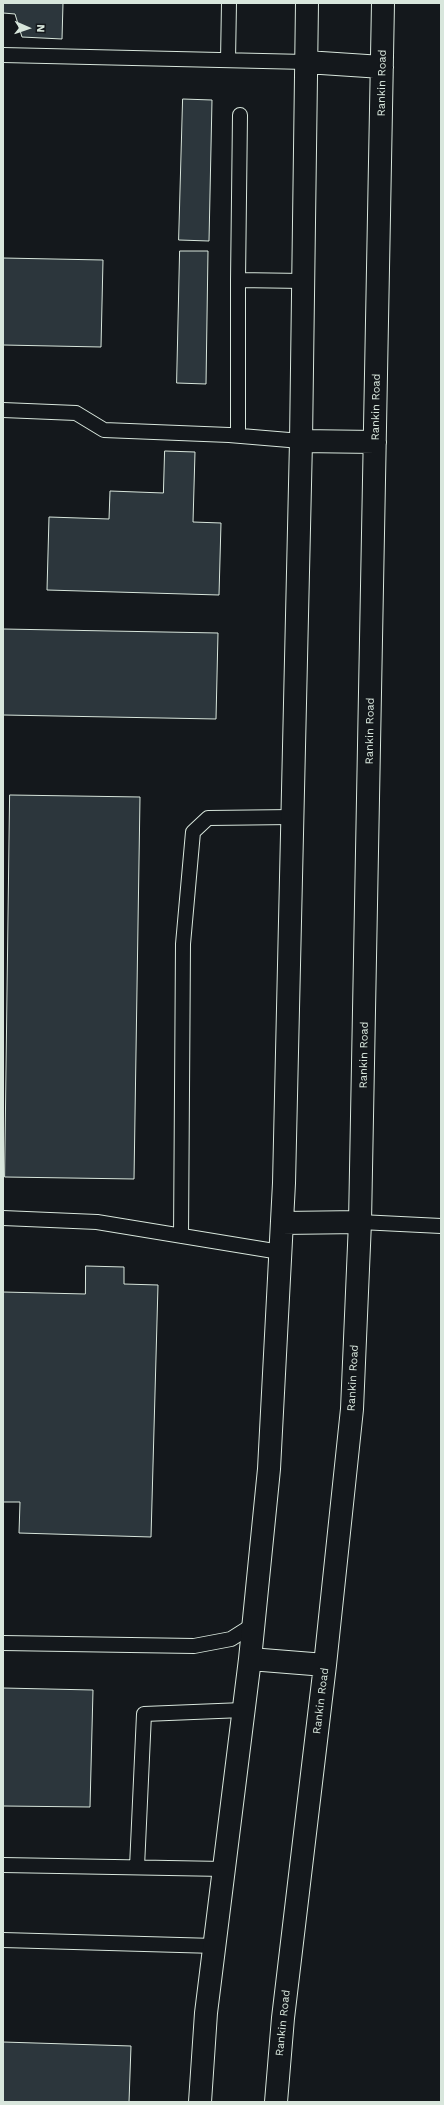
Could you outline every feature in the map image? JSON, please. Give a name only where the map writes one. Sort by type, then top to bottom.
[{"type":"main road","points":[[200,2102],[206,2013],[250,1658],[269,1469],[282,1222],[301,441],[307,3]]},
{"type":"main road","name":"Rankin Road","points":[[276,2102],[283,2018],[325,1665],[352,1409],[360,1222],[383,3]]},
{"type":"main road","points":[[306,62],[382,67]]},
{"type":"main road","points":[[301,441],[375,442]]},
{"type":"main road","points":[[282,1222],[360,1222]]},
{"type":"main road","points":[[250,1658],[325,1665]]},
{"type":"lane","points":[[228,3],[228,60]]},
{"type":"lane","points":[[3,55],[306,62]]},
{"type":"lane","points":[[238,435],[240,114]]},
{"type":"lane","points":[[238,280],[303,281]]},
{"type":"lane","points":[[3,410],[76,413],[104,430],[238,435],[301,441]]},
{"type":"lane","points":[[181,1236],[183,944],[192,832],[208,818],[292,817]]},
{"type":"lane","points":[[3,1218],[97,1222],[280,1252]]},
{"type":"lane","points":[[360,1222],[441,1226]]},
{"type":"lane","points":[[3,1643],[194,1646],[231,1639],[253,1625]]},
{"type":"lane","points":[[138,1867],[144,1714],[243,1710]]},
{"type":"lane","points":[[3,1865],[224,1869]]},
{"type":"lane","points":[[3,1940],[215,1946]]},
{"type":"building","points":[[3,3],[63,3],[62,39],[22,37],[15,14],[3,13]]},
{"type":"building","points":[[183,99],[212,100],[209,241],[179,240]]},
{"type":"building","points":[[180,251],[208,251],[206,384],[177,383]]},
{"type":"building","points":[[3,258],[103,260],[101,347],[3,345]]},
{"type":"building","points":[[165,451],[195,452],[193,522],[221,523],[219,595],[47,590],[49,517],[109,519],[110,491],[163,493]]},
{"type":"building","points":[[3,629],[218,633],[216,719],[3,715]]},
{"type":"building","points":[[10,795],[140,797],[134,1179],[5,1177]]},
{"type":"building","points":[[86,1266],[124,1267],[124,1284],[158,1285],[151,1537],[19,1533],[20,1502],[3,1502],[3,1292],[85,1294]]},
{"type":"building","points":[[3,1688],[93,1690],[90,1807],[3,1806]]},
{"type":"building","points":[[3,2042],[131,2046],[129,2102],[3,2102]]}]
